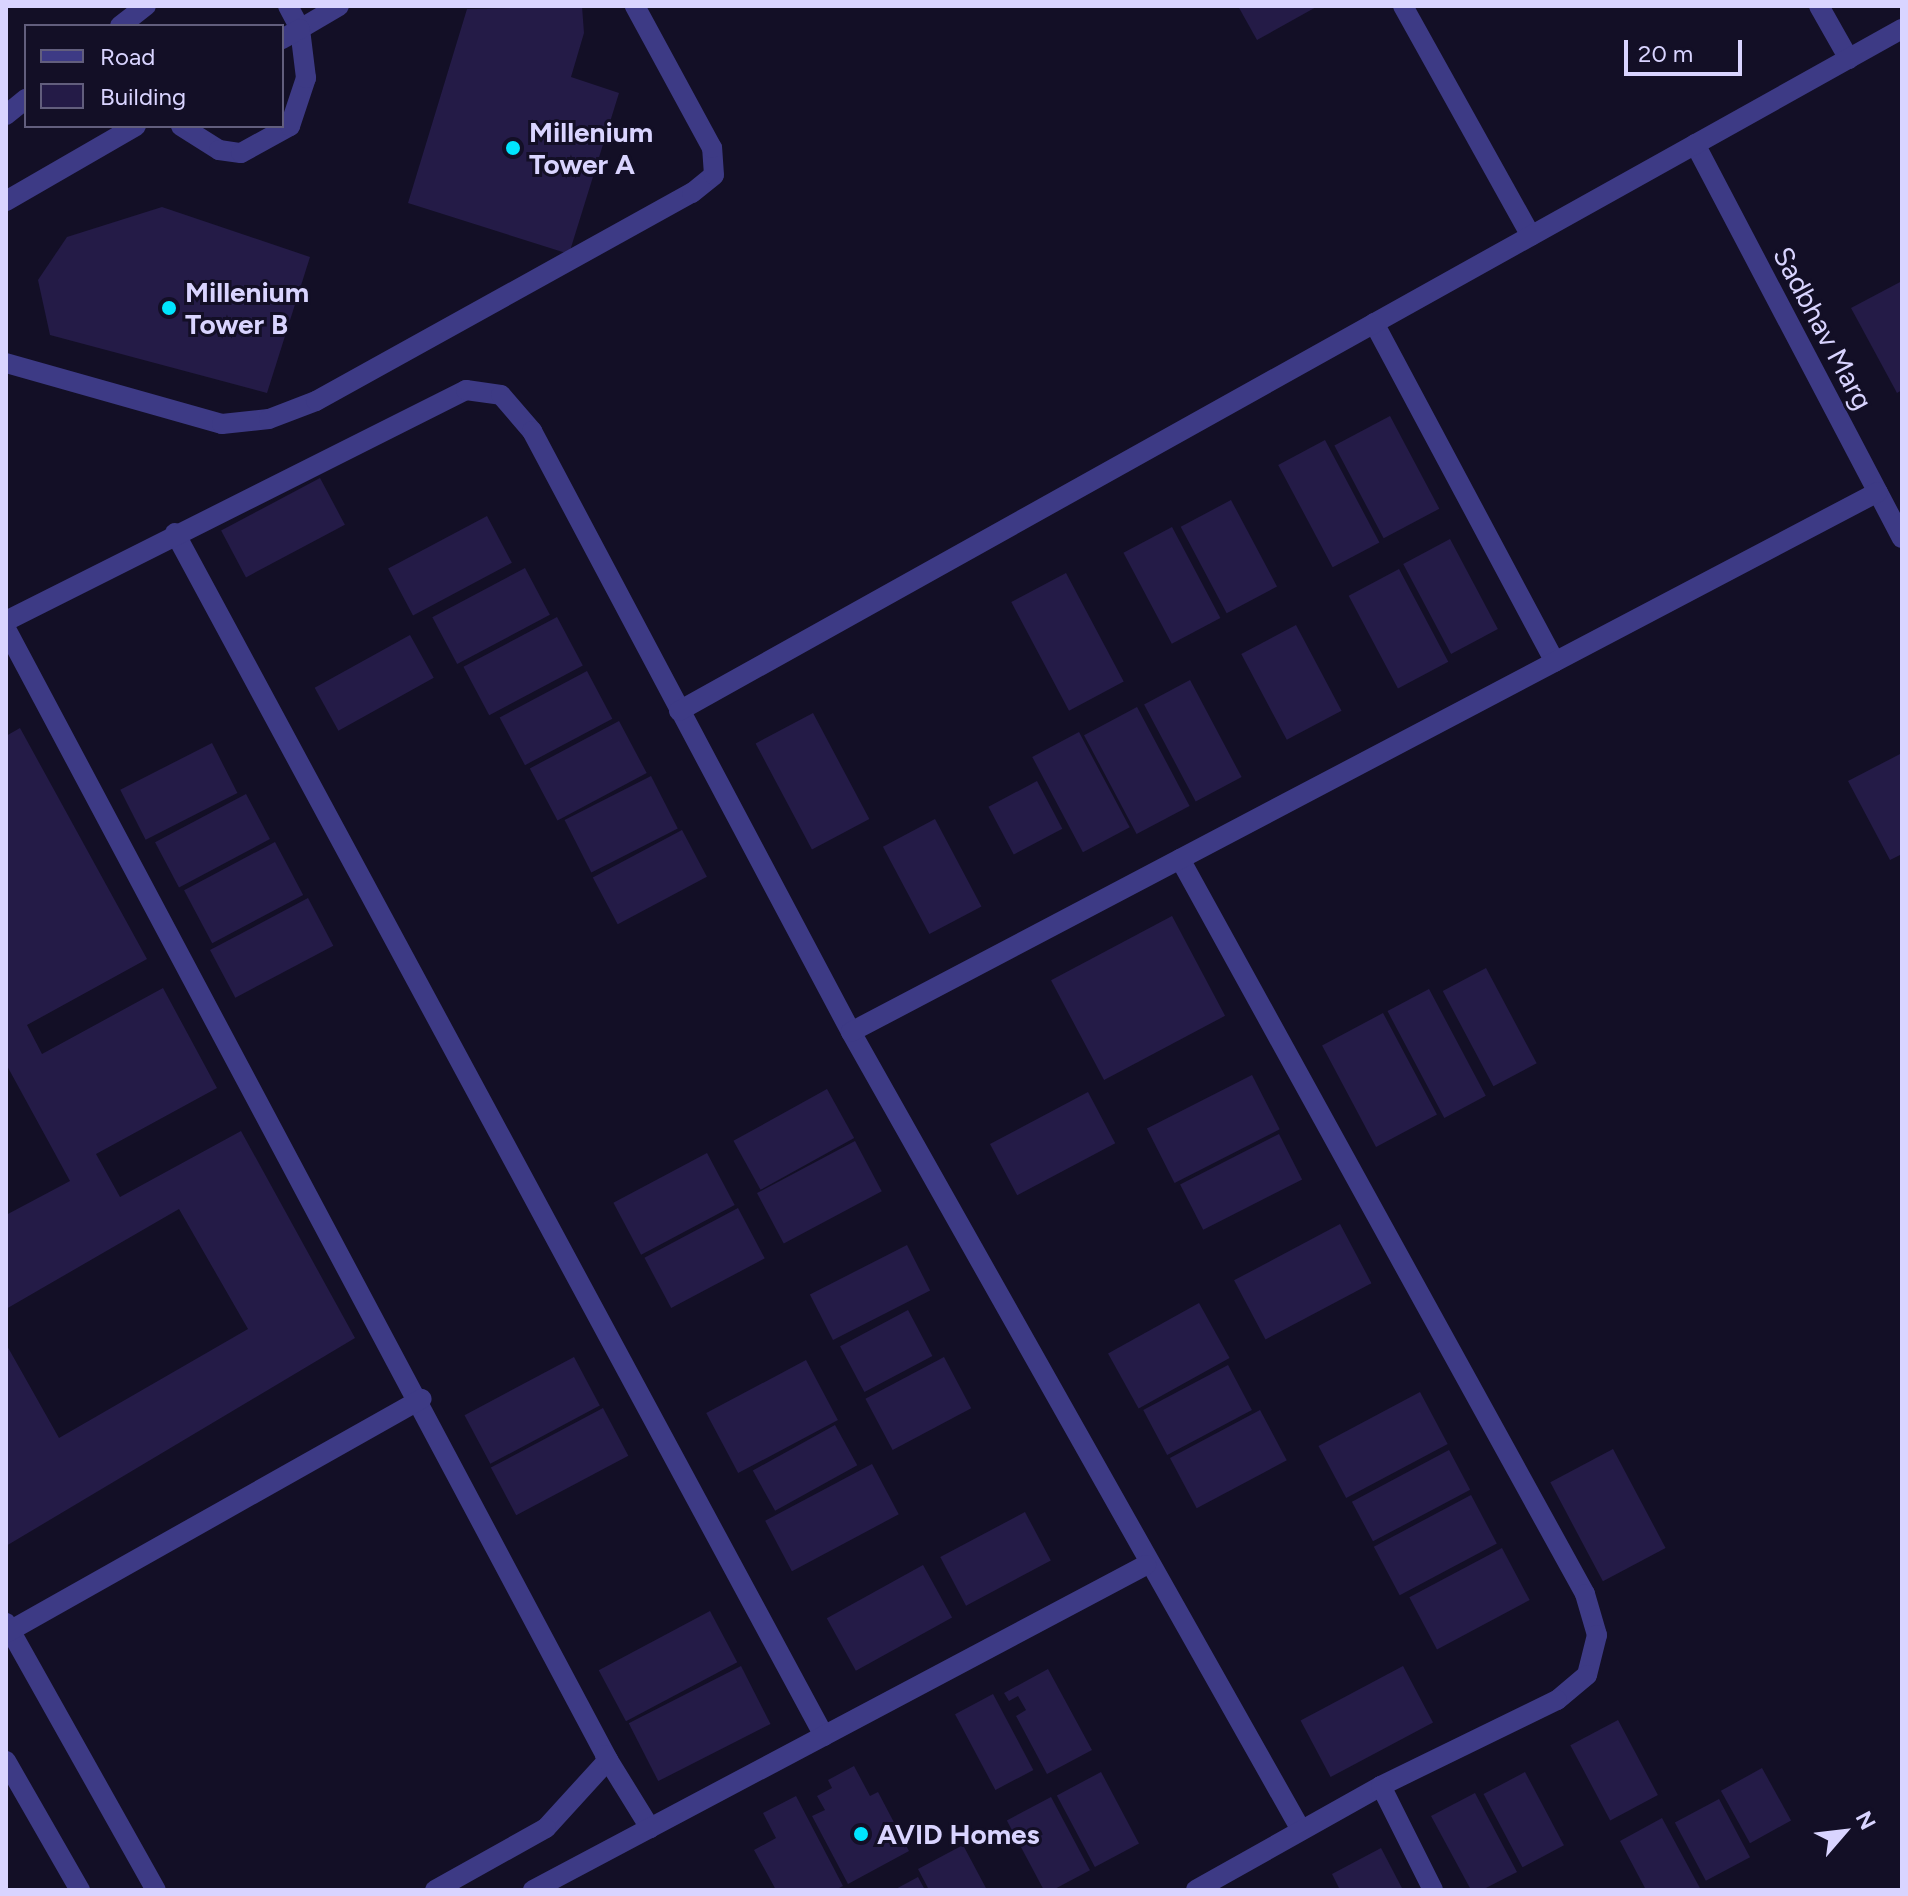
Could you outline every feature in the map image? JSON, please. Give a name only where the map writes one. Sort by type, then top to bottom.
[{"type":"street","points":[[184,128],[219,150],[241,153],[290,126],[305,90],[300,29],[288,6]]},
{"type":"street","points":[[284,38],[339,6]]},
{"type":"street","points":[[6,363],[222,424],[269,419],[316,401],[692,193],[714,175],[712,148],[635,6]]},
{"type":"street","points":[[1403,6],[1531,236]]},
{"type":"street","points":[[1819,6],[1849,59]]},
{"type":"street","points":[[679,711],[1902,29]]},
{"type":"street","points":[[6,115],[24,101]]},
{"type":"street","points":[[6,201],[133,128]]},
{"type":"street","name":"Sadbhav Marg","points":[[1695,144],[1902,538]]},
{"type":"street","points":[[1374,323],[1555,662]]},
{"type":"street","points":[[6,621],[175,533],[466,390],[501,395],[532,431],[851,1032],[1146,1565],[1301,1830]]},
{"type":"street","points":[[851,1032],[1878,492]]},
{"type":"street","points":[[175,533],[824,1736]]},
{"type":"street","points":[[6,629],[422,1399],[605,1755],[650,1828]]},
{"type":"street","points":[[1180,859],[1585,1594],[1597,1635],[1587,1675],[1557,1700],[1381,1786],[1196,1890]]},
{"type":"street","points":[[156,1890],[7,1629],[422,1399]]},
{"type":"street","points":[[533,1890],[1146,1565]]},
{"type":"street","points":[[435,1890],[546,1828],[598,1777],[605,1755]]},
{"type":"street","points":[[6,1761],[80,1890]]},
{"type":"street","points":[[1381,1786],[1433,1890]]},
{"type":"building","name":"Millenium Tower A","points":[[582,6],[584,33],[571,77],[619,93],[569,254],[408,203],[467,9]]},
{"type":"building","points":[[1238,6],[1318,6],[1257,40]]},
{"type":"building","name":"Millenium Tower B","points":[[162,207],[310,257],[267,393],[50,335],[38,280],[67,237]]},
{"type":"building","points":[[1902,281],[1902,390],[1897,393],[1851,308]]},
{"type":"building","points":[[1390,416],[1439,509],[1384,538],[1334,446]]},
{"type":"building","points":[[1325,440],[1379,542],[1333,567],[1278,465]]},
{"type":"building","points":[[320,478],[345,525],[246,577],[221,531]]},
{"type":"building","points":[[1231,500],[1277,587],[1227,613],[1181,527]]},
{"type":"building","points":[[487,516],[512,563],[413,615],[388,569]]},
{"type":"building","points":[[1172,527],[1220,618],[1172,644],[1123,553]]},
{"type":"building","points":[[1450,539],[1498,629],[1451,654],[1403,564]]},
{"type":"building","points":[[525,568],[550,615],[457,664],[432,617]]},
{"type":"building","points":[[1399,569],[1448,662],[1398,688],[1349,596]]},
{"type":"building","points":[[1066,573],[1124,682],[1069,711],[1011,602]]},
{"type":"building","points":[[557,617],[583,666],[489,715],[463,667]]},
{"type":"building","points":[[1296,625],[1342,711],[1287,740],[1241,654]]},
{"type":"building","points":[[410,635],[434,678],[338,731],[315,688]]},
{"type":"building","points":[[587,671],[612,719],[525,765],[500,717]]},
{"type":"building","points":[[1190,680],[1242,777],[1196,802],[1144,704]]},
{"type":"building","points":[[1137,707],[1190,806],[1137,834],[1084,735]]},
{"type":"building","points":[[813,713],[869,819],[812,849],[756,744]]},
{"type":"building","points":[[619,721],[647,773],[558,821],[530,768]]},
{"type":"building","points":[[20,728],[147,959],[27,1025],[42,1054],[163,988],[217,1088],[96,1154],[120,1197],[241,1131],[355,1338],[6,1546],[6,1344],[59,1438],[248,1329],[179,1209],[6,1309],[6,1215],[70,1181],[6,1064],[6,736]]},
{"type":"building","points":[[1079,732],[1130,827],[1083,852],[1032,757]]},
{"type":"building","points":[[212,743],[237,793],[146,840],[120,790]]},
{"type":"building","points":[[1902,753],[1902,854],[1890,860],[1848,781]]},
{"type":"building","points":[[651,776],[678,829],[591,873],[565,820]]},
{"type":"building","points":[[1037,781],[1062,829],[1014,855],[988,807]]},
{"type":"building","points":[[246,794],[270,839],[179,887],[155,842]]},
{"type":"building","points":[[935,819],[981,906],[929,934],[883,847]]},
{"type":"building","points":[[682,830],[707,877],[618,924],[593,877]]},
{"type":"building","points":[[275,842],[303,895],[212,943],[184,890]]},
{"type":"building","points":[[308,898],[333,946],[235,998],[210,950]]},
{"type":"building","points":[[1172,916],[1225,1016],[1104,1080],[1051,980]]},
{"type":"building","points":[[1486,968],[1537,1063],[1493,1086],[1443,991]]},
{"type":"building","points":[[1429,989],[1486,1096],[1444,1118],[1388,1011]]},
{"type":"building","points":[[1383,1013],[1437,1115],[1376,1147],[1322,1045]]},
{"type":"building","points":[[1252,1075],[1280,1129],[1175,1183],[1147,1129]]},
{"type":"building","points":[[827,1089],[854,1138],[761,1190],[733,1141]]},
{"type":"building","points":[[1088,1092],[1115,1143],[1017,1195],[990,1144]]},
{"type":"building","points":[[1279,1134],[1302,1179],[1203,1230],[1180,1184]]},
{"type":"building","points":[[855,1141],[882,1191],[784,1243],[757,1193]]},
{"type":"building","points":[[707,1153],[735,1205],[641,1255],[613,1203]]},
{"type":"building","points":[[738,1208],[765,1258],[671,1308],[644,1258]]},
{"type":"building","points":[[1340,1224],[1371,1283],[1266,1339],[1234,1280]]},
{"type":"building","points":[[907,1245],[930,1290],[833,1340],[810,1294]]},
{"type":"building","points":[[1199,1303],[1230,1358],[1139,1409],[1108,1353]]},
{"type":"building","points":[[908,1310],[932,1356],[864,1392],[840,1346]]},
{"type":"building","points":[[574,1357],[600,1406],[490,1464],[465,1415]]},
{"type":"building","points":[[944,1357],[971,1408],[893,1450],[865,1399]]},
{"type":"building","points":[[806,1360],[838,1420],[738,1473],[706,1413]]},
{"type":"building","points":[[1228,1365],[1252,1410],[1167,1455],[1143,1410]]},
{"type":"building","points":[[1420,1392],[1448,1444],[1346,1498],[1318,1446]]},
{"type":"building","points":[[603,1408],[628,1456],[516,1515],[491,1468]]},
{"type":"building","points":[[1260,1410],[1287,1460],[1197,1508],[1170,1458]]},
{"type":"building","points":[[835,1425],[857,1465],[775,1511],[753,1471]]},
{"type":"building","points":[[1613,1449],[1666,1548],[1603,1581],[1550,1482]]},
{"type":"building","points":[[1449,1450],[1470,1490],[1373,1541],[1352,1502]]},
{"type":"building","points":[[872,1464],[899,1514],[792,1571],[765,1521]]},
{"type":"building","points":[[1471,1495],[1497,1544],[1400,1595],[1374,1547]]},
{"type":"building","points":[[1025,1512],[1051,1561],[966,1606],[940,1557]]},
{"type":"building","points":[[1502,1548],[1530,1600],[1437,1649],[1409,1597]]},
{"type":"building","points":[[923,1565],[952,1617],[856,1671],[827,1618]]},
{"type":"building","points":[[710,1611],[737,1662],[626,1721],[599,1670]]},
{"type":"building","points":[[741,1666],[771,1724],[658,1781],[629,1723]]},
{"type":"building","points":[[1403,1666],[1433,1723],[1331,1777],[1301,1720]]},
{"type":"building","points":[[1048,1669],[1092,1750],[1047,1774],[1016,1716],[1026,1710],[1018,1696],[1009,1701],[1004,1693]]},
{"type":"building","points":[[993,1694],[1033,1770],[995,1790],[955,1714]]},
{"type":"building","points":[[1618,1720],[1658,1795],[1610,1820],[1570,1745]]},
{"type":"building","name":"AVID Homes","points":[[854,1766],[870,1796],[878,1792],[909,1851],[848,1884],[812,1816],[825,1810],[817,1796],[832,1788],[828,1780]]},
{"type":"building","points":[[1762,1768],[1791,1820],[1750,1843],[1721,1791]]},
{"type":"building","points":[[1101,1772],[1139,1844],[1095,1867],[1057,1795]]},
{"type":"building","points":[[1525,1772],[1564,1845],[1522,1867],[1484,1794]]},
{"type":"building","points":[[1475,1793],[1517,1872],[1482,1890],[1471,1890],[1431,1816]]},
{"type":"building","points":[[796,1796],[843,1886],[835,1890],[776,1890],[754,1850],[776,1838],[763,1813]]},
{"type":"building","points":[[1051,1797],[1090,1870],[1053,1890],[1044,1890],[1007,1820]]},
{"type":"building","points":[[1719,1799],[1750,1857],[1706,1881],[1675,1822]]},
{"type":"building","points":[[1662,1818],[1701,1890],[1646,1890],[1620,1841]]},
{"type":"building","points":[[963,1845],[987,1890],[929,1890],[918,1869]]},
{"type":"building","points":[[1381,1848],[1403,1890],[1340,1890],[1332,1874]]},
{"type":"building","points":[[918,1877],[925,1890],[894,1890]]},
{"type":"place","name":"Millenium Tower A","points":[[513,148]]},
{"type":"place","name":"Millenium Tower B","points":[[169,308]]},
{"type":"place","name":"AVID Homes","points":[[861,1834]]}]
